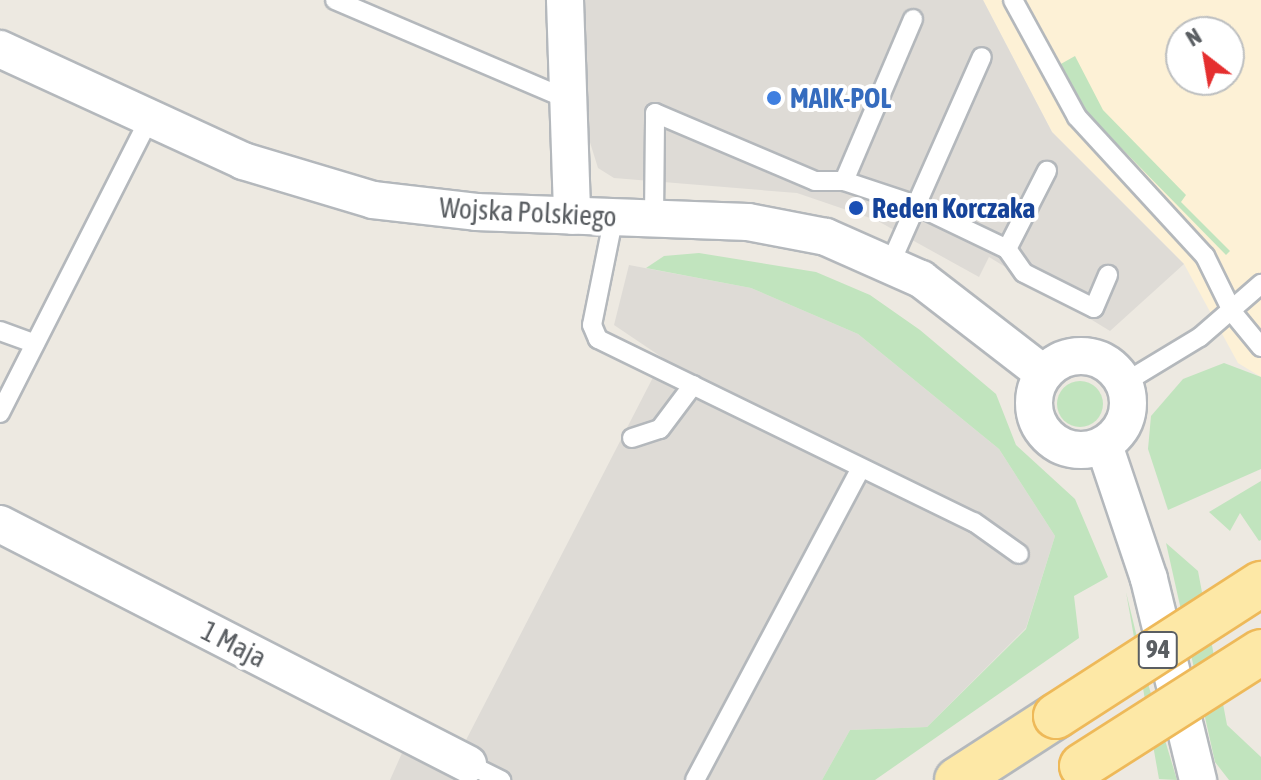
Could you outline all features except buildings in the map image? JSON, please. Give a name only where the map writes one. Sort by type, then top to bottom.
[{"type":"main road","name":"94","points":[[957,780],[1261,584]]},
{"type":"main road","name":"94","points":[[1072,773],[1261,652]]},
{"type":"street","points":[[565,0],[572,216]]},
{"type":"street","name":"Wojska Polskiego","points":[[0,49],[278,175],[373,200],[572,216],[654,217],[776,225],[891,262],[1044,374]]},
{"type":"street","points":[[1086,356],[1124,383],[1124,424],[1104,445],[1073,450],[1045,434],[1033,405],[1044,374],[1055,363],[1086,356]]},
{"type":"street","points":[[1104,445],[1149,579],[1198,780]]},
{"type":"street","name":"1 Maja","points":[[0,524],[468,764]]},
{"type":"lane","points":[[335,0],[569,100]]},
{"type":"lane","points":[[1013,0],[1077,117],[1205,256],[1233,313],[1261,347]]},
{"type":"lane","points":[[844,181],[913,19]]},
{"type":"lane","points":[[891,262],[913,204],[982,57]]},
{"type":"lane","points":[[654,217],[655,113],[815,181],[844,181],[913,204],[1007,249],[1024,273],[1094,308],[1108,275]]},
{"type":"lane","points":[[0,413],[149,119]]},
{"type":"lane","points":[[1007,249],[1047,171]]},
{"type":"lane","points":[[614,216],[594,335],[974,522],[1019,554]]},
{"type":"lane","points":[[1124,383],[1233,313],[1261,284]]},
{"type":"lane","points":[[0,331],[35,344]]},
{"type":"lane","points":[[632,438],[660,429],[693,385]]},
{"type":"lane","points":[[695,780],[861,468]]},
{"type":"lane","points":[[468,764],[501,780]]},
{"type":"shaded area","points":[[585,0],[983,0],[1052,132],[1184,264],[1110,331],[989,257],[979,277],[876,220],[797,193],[614,178],[598,168],[588,136]]},
{"type":"shaded area","points":[[983,0],[1261,0],[1261,377],[1238,363],[1184,264],[1052,132]]},
{"type":"shaded area","points":[[629,265],[751,288],[858,334],[999,449],[1055,536],[1026,628],[927,727],[850,730],[822,780],[390,780],[402,753],[449,773],[663,358],[614,325]]},
{"type":"green space","points":[[1075,56],[1103,110],[1186,195],[1181,202],[1230,251],[1226,255],[1081,107],[1059,65]]},
{"type":"green space","points":[[699,253],[816,272],[870,295],[920,330],[996,394],[1016,445],[1075,499],[1108,577],[1074,596],[1079,638],[875,780],[822,780],[850,730],[927,727],[1026,629],[1055,536],[999,449],[858,334],[751,288],[646,268],[664,256]]},
{"type":"green space","points":[[1224,363],[1261,377],[1261,469],[1168,510],[1148,449],[1151,416],[1183,379]]},
{"type":"green space","points":[[1080,381],[1096,388],[1103,404],[1096,420],[1080,427],[1064,420],[1057,404],[1064,388]]},
{"type":"green space","points":[[1261,481],[1261,540],[1240,513],[1230,531],[1209,512]]},
{"type":"green space","points":[[1166,543],[1198,571],[1227,725],[1261,757],[1261,780],[1229,780],[1215,762]]},
{"type":"green space","points":[[1126,592],[1149,687],[1177,780],[1159,779]]},
{"type":"place","name":"MAIK-POL","points":[[774,98]]},
{"type":"place","name":"Reden Korczaka","points":[[856,208]]}]
